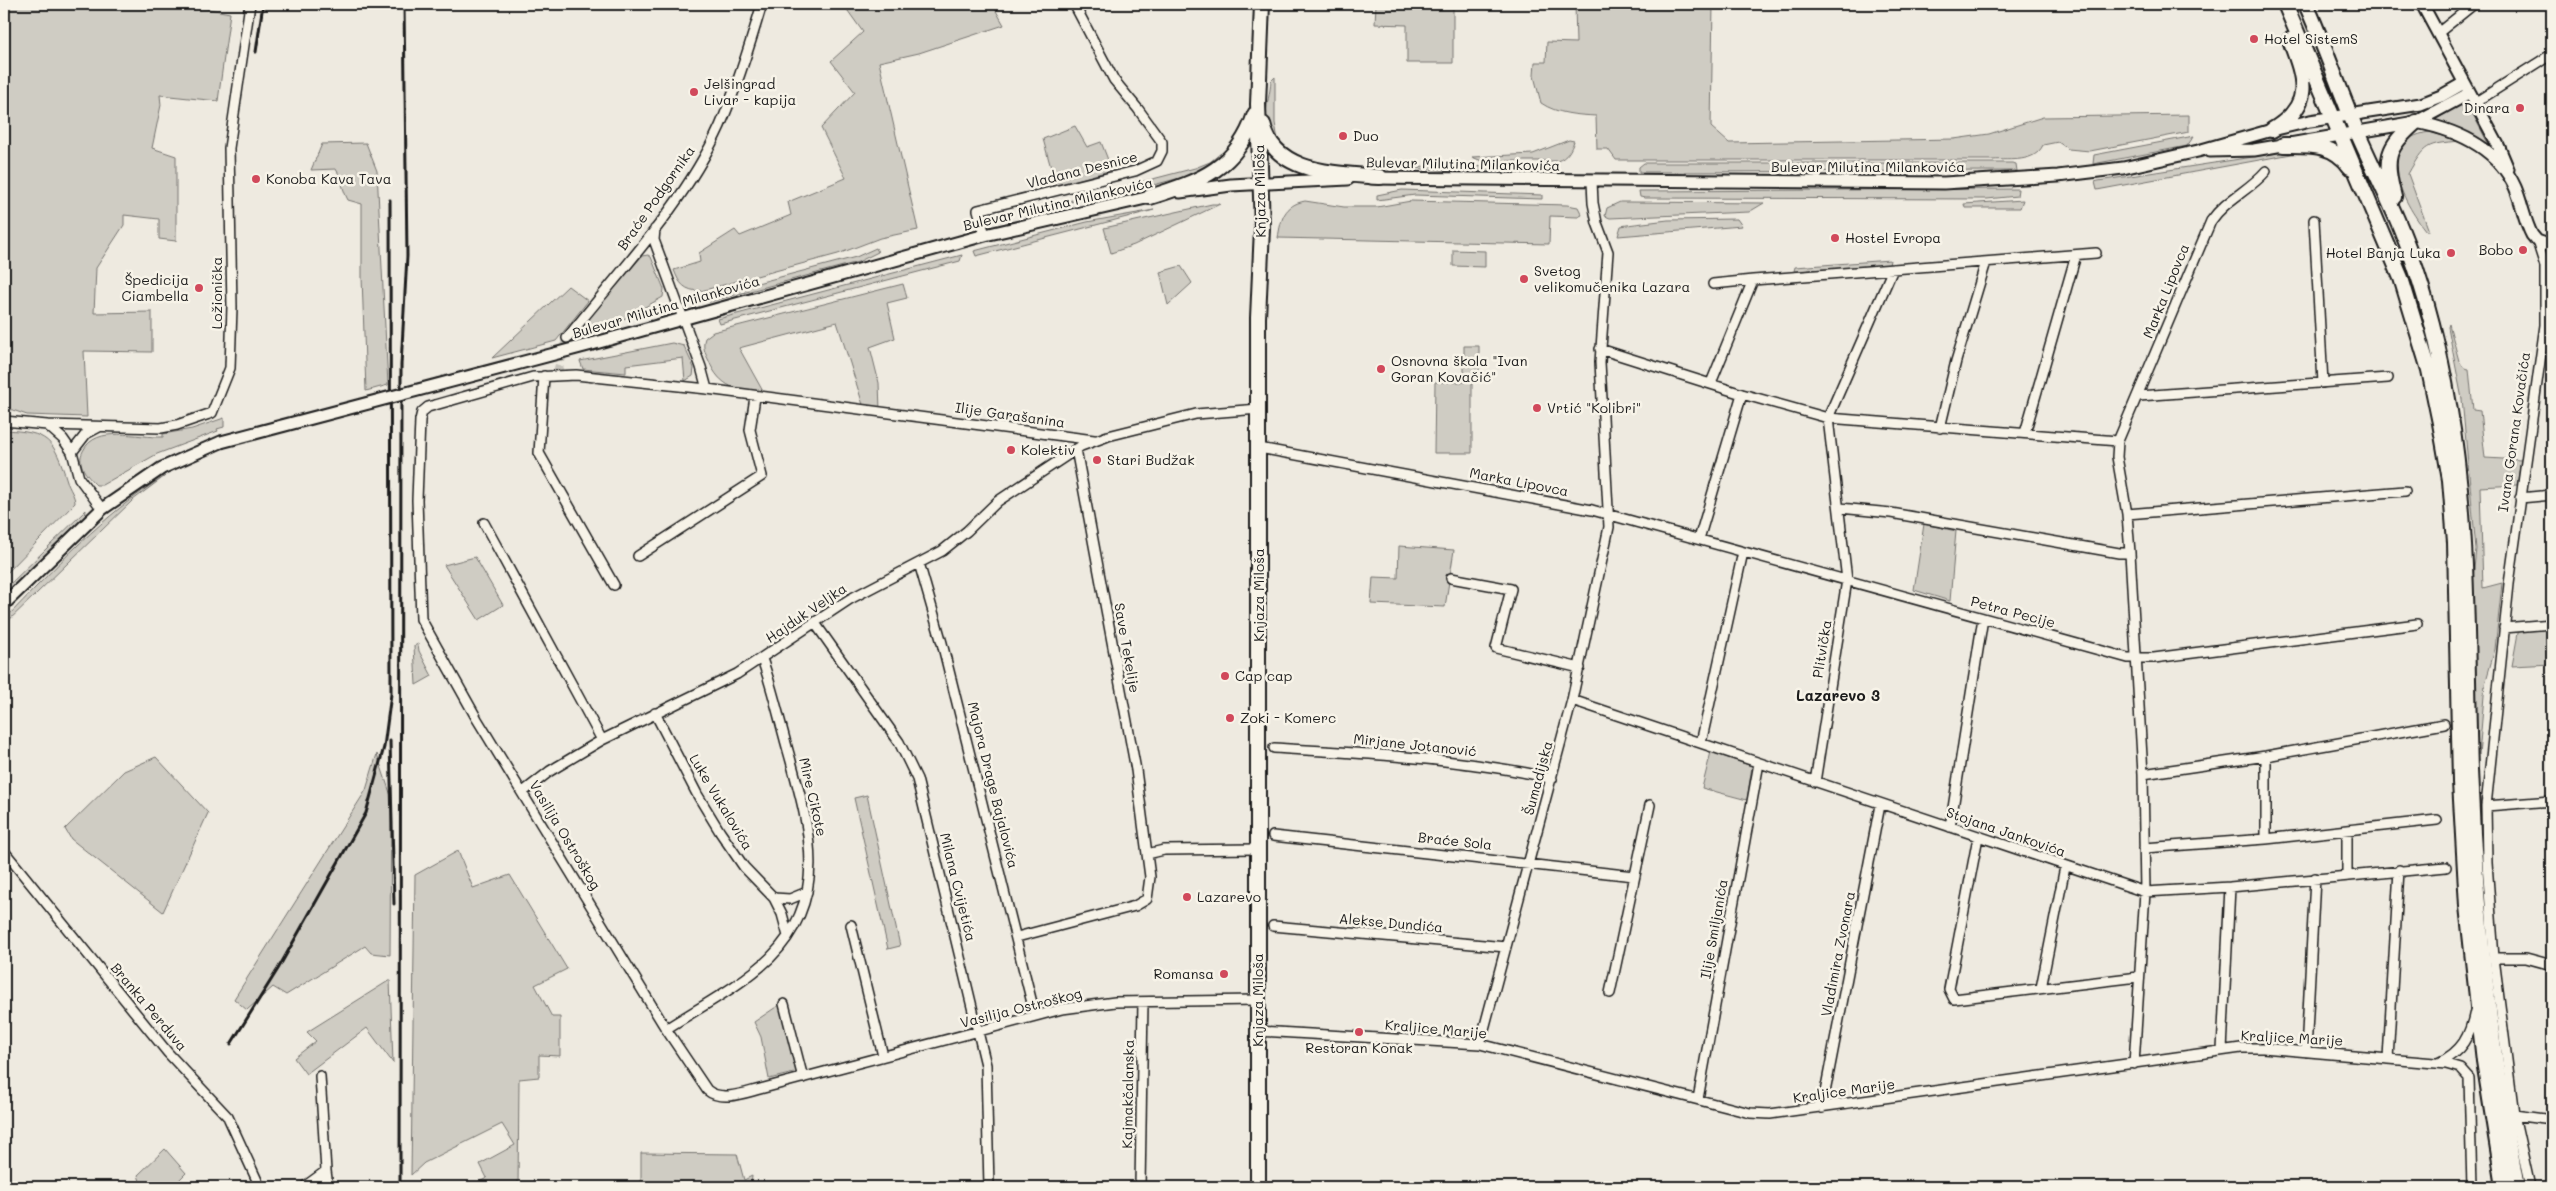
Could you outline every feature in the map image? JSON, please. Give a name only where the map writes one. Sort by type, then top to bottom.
[{"type":"main road","name":"Knjaza Miloša","points":[[1258,1187],[1258,318],[1262,228],[1258,104],[1262,4]]},
{"type":"main road","points":[[2285,4],[2357,178],[2401,278],[2419,334],[2435,394],[2448,472],[2456,568],[2463,848],[2477,999],[2496,1146],[2504,1187]]},
{"type":"main road","points":[[2272,130],[2288,120],[2295,112],[2304,88],[2302,73],[2288,35],[2285,4]]},
{"type":"main road","points":[[2306,4],[2357,131],[2399,224],[2428,307],[2446,387],[2457,458],[2467,591],[2473,853],[2492,1039],[2516,1187]]},
{"type":"main road","points":[[1258,104],[1265,133],[1284,156],[1307,168],[1380,177]]},
{"type":"main road","points":[[1150,197],[1204,178],[1224,164],[1243,141],[1258,104]]},
{"type":"main road","points":[[2399,224],[2388,173],[2388,155],[2398,139],[2416,122]]},
{"type":"main road","points":[[2283,145],[2318,145],[2327,148],[2347,163],[2357,178]]},
{"type":"street","name":"Ložionička","points":[[48,425],[161,428],[177,425],[212,413],[230,368],[232,307],[229,148],[250,4]]},
{"type":"street","name":"Braće Podgornika","points":[[567,338],[655,228],[696,171],[720,126],[752,38],[762,4]]},
{"type":"street","name":"Vladana Desnice","points":[[985,236],[978,210],[1135,172],[1147,168],[1160,156],[1162,142],[1114,80],[1074,4]]},
{"type":"street","points":[[2314,21],[2315,4]]},
{"type":"street","points":[[2422,4],[2498,145],[2515,187],[2529,230],[2537,241],[2552,246]]},
{"type":"street","points":[[2438,33],[2474,4]]},
{"type":"street","points":[[2416,122],[2470,93],[2552,54]]},
{"type":"street","name":"Bulevar Milutina Milankovića","points":[[4,604],[102,509],[162,468],[221,442],[592,344],[985,236],[1150,197],[1192,189],[1380,177],[1592,181],[1988,182],[2092,173],[2198,151],[2272,130],[2421,104],[2441,96],[2470,93]]},
{"type":"street","points":[[2416,122],[2440,127],[2478,144],[2502,166],[2515,187]]},
{"type":"street","name":"Bulevar Milutina Milankovića","points":[[2198,151],[2239,152],[2339,133],[2416,122]]},
{"type":"street","name":"Marka Lipovca","points":[[2134,1064],[2138,977],[2145,892],[2143,774],[2138,658],[2127,514],[2117,457],[2118,441],[2139,396],[2198,247],[2212,221],[2220,209],[2266,171]]},
{"type":"street","points":[[1592,181],[1597,223],[1608,252],[1600,349],[1610,515]]},
{"type":"street","points":[[2314,220],[2323,383]]},
{"type":"street","points":[[655,228],[654,240],[684,318],[701,367],[706,389]]},
{"type":"street","name":"Ivana Gorana Kovačića","points":[[2530,1187],[2514,1115],[2494,958],[2487,863],[2486,806],[2504,628],[2520,498],[2545,325],[2545,266],[2537,241]]},
{"type":"street","points":[[1713,284],[2096,253]]},
{"type":"street","points":[[2025,433],[2076,255]]},
{"type":"street","points":[[1940,428],[1956,361],[1986,262]]},
{"type":"street","points":[[1828,418],[1893,269]]},
{"type":"street","points":[[1711,383],[1753,280]]},
{"type":"street","points":[[1600,349],[1742,394],[1828,418],[2118,441]]},
{"type":"street","name":"Ilije Garašanina","points":[[428,408],[533,377],[576,375],[706,389],[755,397],[1094,440],[1196,414],[1259,409]]},
{"type":"street","points":[[544,376],[539,453],[614,585]]},
{"type":"street","points":[[2139,396],[2388,378]]},
{"type":"street","points":[[1699,538],[1742,394]]},
{"type":"street","points":[[638,556],[762,476],[763,471],[750,430],[755,397]]},
{"type":"street","name":"Vasilija Ostroškog","points":[[428,408],[420,415],[418,466],[421,619],[467,703],[666,1029],[707,1090],[716,1096],[728,1096],[978,1032],[1035,1015],[1088,1004],[1258,1000]]},
{"type":"street","name":"Plitvička","points":[[1815,782],[1847,580],[1828,418]]},
{"type":"street","points":[[4,422],[48,425],[63,439],[72,452],[79,478],[102,509]]},
{"type":"street","points":[[72,452],[86,434],[103,426]]},
{"type":"street","name":"Hajduk Veljka","points":[[523,792],[550,771],[602,740],[737,674],[862,592],[919,563],[956,541],[998,501],[1020,484],[1094,440]]},
{"type":"street","name":"Marka Lipovca","points":[[1259,448],[1357,465],[1610,515]]},
{"type":"street","name":"Save Tekelije","points":[[1017,937],[1142,903],[1147,899],[1148,894],[1150,877],[1136,770],[1076,449]]},
{"type":"street","points":[[2127,514],[2405,491]]},
{"type":"street","points":[[2520,498],[2552,496]]},
{"type":"street","points":[[1840,508],[1891,513],[2118,553],[2130,553]]},
{"type":"street","name":"Petra Pecije","points":[[1610,515],[1699,538],[1742,552],[1983,618],[2138,658],[2154,658],[2417,624]]},
{"type":"street","name":"Šumadijska","points":[[1480,1044],[1530,863],[1580,668],[1610,526],[1610,515]]},
{"type":"street","points":[[484,522],[602,740]]},
{"type":"street","points":[[1702,743],[1742,552]]},
{"type":"street","name":"Majora Drage Bajalovića","points":[[919,563],[945,652],[1035,1015]]},
{"type":"street","points":[[1451,578],[1511,589],[1496,648],[1580,668]]},
{"type":"street","points":[[1950,827],[1983,618]]},
{"type":"street","name":"Milana Cvijetića","points":[[815,622],[874,704],[899,742],[914,770],[978,1032],[987,1080],[990,1187]]},
{"type":"street","points":[[2504,628],[2552,624]]},
{"type":"street","name":"Mire Cikote","points":[[666,1029],[755,971],[770,957],[788,936],[801,912],[807,892],[811,866],[809,833],[762,659]]},
{"type":"street","name":"Stojana Jankovića","points":[[1572,700],[2065,867],[2145,892],[2230,887],[2446,867]]},
{"type":"street","name":"Luke Vukalovića","points":[[655,713],[697,794],[720,832],[744,867],[774,898],[782,914],[788,936]]},
{"type":"street","points":[[2143,774],[2266,756],[2444,724]]},
{"type":"street","name":"Mirjane Jotanović","points":[[1274,748],[1364,753],[1451,762],[1518,771],[1552,779]]},
{"type":"street","points":[[2266,756],[2266,839]]},
{"type":"street","name":"Ilije Smiljanića","points":[[1698,1099],[1758,763]]},
{"type":"street","points":[[2486,806],[2552,802]]},
{"type":"street","name":"Vladimira Zvonara","points":[[1822,1108],[1880,804]]},
{"type":"street","points":[[1610,993],[1650,805]]},
{"type":"street","points":[[2144,848],[2266,839],[2436,820]]},
{"type":"street","points":[[2347,831],[2347,875]]},
{"type":"street","name":"Braće Sola","points":[[1272,836],[1634,876]]},
{"type":"street","points":[[1978,837],[1950,993],[1958,999],[2138,977]]},
{"type":"street","points":[[1147,854],[1164,850],[1257,849]]},
{"type":"street","name":"Branka Perduva","points":[[4,851],[168,1053],[228,1117],[260,1187]]},
{"type":"street","points":[[2041,988],[2065,867]]},
{"type":"street","points":[[2388,1059],[2399,870]]},
{"type":"street","points":[[2306,1052],[2316,878]]},
{"type":"street","points":[[2222,1050],[2230,887]]},
{"type":"street","points":[[774,898],[790,899],[807,892]]},
{"type":"street","points":[[851,925],[883,1056]]},
{"type":"street","name":"Alekse Dundića","points":[[1273,926],[1506,947]]},
{"type":"street","points":[[2494,958],[2526,958],[2552,965]]},
{"type":"street","points":[[2437,1063],[2451,1057],[2466,1040],[2472,1026],[2477,999]]},
{"type":"street","name":"Kajmakčalanska","points":[[1140,1187],[1143,1002]]},
{"type":"street","points":[[784,1004],[803,1078]]},
{"type":"street","name":"Kraljice Marije","points":[[1258,1031],[1480,1044],[1750,1113],[1764,1114],[1822,1108],[2222,1050],[2253,1048],[2437,1063]]},
{"type":"street","points":[[2437,1063],[2460,1068],[2470,1078],[2472,1187]]},
{"type":"street","points":[[320,1076],[328,1187]]},
{"type":"street","points":[[2514,1115],[2552,1120]]},
{"type":"street","points":[[304,1187],[326,1170]]},
{"type":"shaded area","points":[[4,4],[182,4],[230,13],[218,101],[160,95],[161,105],[152,148],[176,156],[176,241],[159,239],[159,219],[124,215],[124,225],[96,268],[94,313],[152,312],[152,352],[84,351],[87,417],[27,415],[4,407]]},
{"type":"shaded area","points":[[843,4],[1007,4],[995,9],[1004,25],[919,53],[879,62],[918,230],[880,238],[838,254],[701,291],[691,290],[683,286],[674,270],[700,262],[699,253],[735,230],[740,236],[791,215],[788,202],[846,178],[821,128],[855,92],[831,61],[863,32]]},
{"type":"shaded area","points":[[1376,4],[1453,4],[1453,63],[1407,63],[1407,25],[1375,24]]},
{"type":"shaded area","points":[[1575,4],[1713,4],[1711,127],[1729,143],[1954,139],[1989,134],[2043,117],[2189,115],[2189,132],[2090,151],[2068,149],[2058,142],[2043,145],[2034,155],[2014,160],[1616,160],[1608,149],[1597,149],[1596,116],[1561,112],[1541,103],[1534,76],[1535,62],[1546,62],[1547,42],[1576,43]]},
{"type":"shaded area","points":[[1275,77],[1275,123],[1278,140],[1268,126],[1266,119],[1271,81]]},
{"type":"shaded area","points":[[2466,101],[2490,147],[2432,122]]},
{"type":"shaded area","points":[[1075,126],[1087,147],[1101,142],[1112,170],[1056,186],[1043,139]]},
{"type":"shaded area","points":[[2430,132],[2460,141],[2440,143],[2428,147],[2423,151],[2408,174],[2429,231],[2426,231],[2408,205],[2401,189],[2396,159],[2401,147],[2412,137]]},
{"type":"shaded area","points":[[2194,136],[2187,146],[2093,164],[2094,155]]},
{"type":"shaded area","points":[[1569,140],[1574,141],[1570,150],[1566,156],[1557,161],[1482,161],[1472,157],[1533,154]]},
{"type":"shaded area","points":[[366,143],[377,171],[388,385],[366,391],[362,277],[362,204],[348,200],[336,169],[311,170],[322,144]]},
{"type":"shaded area","points":[[2304,149],[2318,153],[2297,153],[2097,190],[2095,182],[2098,181]]},
{"type":"shaded area","points":[[1221,153],[1227,156],[1202,172],[1131,191],[1053,205],[1195,168],[1210,162]]},
{"type":"shaded area","points":[[1644,163],[2012,163],[2016,164],[2017,171],[1639,172],[1639,167]]},
{"type":"shaded area","points":[[1380,166],[1538,167],[1545,171],[1544,173],[1485,173]]},
{"type":"shaded area","points":[[2018,189],[2017,196],[1987,199],[1645,198],[1640,197],[1639,191]]},
{"type":"shaded area","points":[[1402,190],[1542,195],[1542,199],[1415,195],[1377,200],[1377,195]]},
{"type":"shaded area","points":[[2023,200],[2020,208],[1965,208],[1964,204]]},
{"type":"shaded area","points":[[1305,201],[1344,207],[1377,207],[1411,201],[1567,205],[1578,207],[1582,215],[1578,217],[1550,216],[1549,244],[1278,238],[1282,219],[1288,209]]},
{"type":"shaded area","points":[[1620,202],[1764,203],[1749,212],[1610,218],[1605,216],[1607,208]]},
{"type":"shaded area","points":[[1212,204],[1220,204],[1134,245],[1111,253],[1104,228]]},
{"type":"shaded area","points":[[1154,210],[976,256],[974,251],[1087,222]]},
{"type":"shaded area","points":[[1737,219],[1742,226],[1618,236],[1621,226],[1627,225],[1668,220]]},
{"type":"shaded area","points":[[876,248],[878,252],[858,262],[709,302],[712,295],[856,257]]},
{"type":"shaded area","points":[[1453,250],[1485,251],[1485,267],[1453,266]]},
{"type":"shaded area","points":[[648,255],[651,257],[664,289],[663,297],[618,322],[572,337],[642,256]]},
{"type":"shaded area","points":[[962,255],[960,261],[720,324],[718,319]]},
{"type":"shaded area","points":[[1890,260],[1889,265],[1794,271],[1795,267]]},
{"type":"shaded area","points":[[1181,266],[1192,283],[1168,305],[1160,272]]},
{"type":"shaded area","points":[[903,284],[907,298],[887,303],[895,338],[870,347],[879,383],[880,410],[864,408],[837,322],[739,348],[765,395],[738,389],[724,382],[713,370],[705,353],[705,338],[713,332]]},
{"type":"shaded area","points":[[568,286],[588,301],[556,341],[492,358]]},
{"type":"shaded area","points":[[2449,324],[2459,361],[2464,368],[2469,369],[2473,410],[2480,411],[2485,458],[2521,460],[2517,485],[2480,487],[2483,588],[2502,583],[2495,649],[2485,684],[2479,755],[2473,730],[2472,589],[2476,549],[2462,399]]},
{"type":"shaded area","points":[[672,343],[684,346],[694,368],[693,376],[685,381],[683,358],[626,365],[626,373],[583,369],[580,361]]},
{"type":"shaded area","points":[[1464,346],[1479,346],[1479,375],[1464,375]]},
{"type":"shaded area","points":[[1435,382],[1472,382],[1472,453],[1434,453]]},
{"type":"shaded area","points":[[224,418],[224,427],[217,429],[218,431],[157,454],[102,485],[96,485],[86,474],[82,465],[81,456],[83,451],[89,443],[98,438],[119,434],[163,437],[163,434],[192,429]]},
{"type":"shaded area","points":[[4,430],[40,436],[53,447],[75,503],[4,576]]},
{"type":"shaded area","points":[[165,476],[133,500],[4,625],[4,620],[80,543],[121,507]]},
{"type":"shaded area","points":[[86,510],[85,518],[4,597],[4,590]]},
{"type":"shaded area","points":[[1924,524],[1956,531],[1950,601],[1914,590]]},
{"type":"shaded area","points":[[1399,546],[1454,550],[1445,607],[1371,604],[1373,577],[1398,578]]},
{"type":"shaded area","points":[[475,557],[503,605],[479,620],[444,565]]},
{"type":"shaded area","points":[[2552,629],[2552,664],[2512,666],[2518,633],[2521,631]]},
{"type":"shaded area","points":[[418,644],[419,651],[432,676],[416,685],[414,646]]},
{"type":"shaded area","points":[[1711,752],[1752,766],[1747,800],[1702,788]]},
{"type":"shaded area","points":[[377,754],[391,796],[390,955],[371,953],[365,946],[286,995],[273,987],[247,1010],[234,999],[366,790]]},
{"type":"shaded area","points":[[156,757],[208,813],[163,912],[71,839],[65,829],[124,771]]},
{"type":"shaded area","points":[[867,795],[900,946],[888,949],[854,798]]},
{"type":"shaded area","points":[[458,851],[473,888],[510,875],[567,969],[535,985],[552,1017],[560,1017],[560,1056],[539,1055],[539,1077],[519,1079],[518,1187],[469,1187],[487,1178],[480,1164],[515,1145],[502,1124],[424,1163],[411,1175],[415,875]]},
{"type":"shaded area","points":[[390,980],[393,1063],[367,1028],[306,1074],[294,1058],[316,1041],[307,1032]]},
{"type":"shaded area","points":[[782,1003],[802,1071],[769,1079],[761,1037],[754,1022]]},
{"type":"shaded area","points":[[165,1149],[186,1173],[172,1187],[142,1187],[138,1175]]},
{"type":"shaded area","points":[[641,1153],[737,1154],[744,1180],[752,1176],[751,1187],[641,1187]]},
{"type":"tunnel","points":[[557,374],[567,338]]},
{"type":"railway","points":[[256,52],[263,4]]},
{"type":"railway","points":[[400,1187],[401,365],[407,256],[404,4]]},
{"type":"railway","points":[[231,1044],[278,969],[366,813],[384,747],[391,694],[390,200]]},
{"type":"railway","points":[[390,741],[394,904]]},
{"type":"place","name":"Hotel SistemS","points":[[2254,39]]},
{"type":"place","name":"Jelšingrad Livar - kapija","points":[[694,92]]},
{"type":"place","name":"Dinara","points":[[2520,108]]},
{"type":"place","name":"Duo","points":[[1343,136]]},
{"type":"place","name":"Konoba Kava Tava","points":[[256,179]]},
{"type":"place","name":"Hostel Evropa","points":[[1835,238]]},
{"type":"place","name":"Bobo","points":[[2523,250]]},
{"type":"place","name":"Hotel Banja Luka","points":[[2451,253]]},
{"type":"place","name":"Svetog velikomučenika Lazara","points":[[1524,279]]},
{"type":"place","name":"Špedicija Ciambella","points":[[199,288]]},
{"type":"place","name":"Osnovna škola \"Ivan Goran Kovačić\"","points":[[1381,369]]},
{"type":"place","name":"Vrtić \"Kolibri\"","points":[[1537,408]]},
{"type":"place","name":"Kolektiv","points":[[1011,450]]},
{"type":"place","name":"Stari Budžak","points":[[1097,460]]},
{"type":"place","name":"Cap cap","points":[[1225,676]]},
{"type":"place","name":"Zoki - Komerc","points":[[1230,718]]},
{"type":"place","name":"Lazarevo","points":[[1187,897]]},
{"type":"place","name":"Romansa","points":[[1224,974]]},
{"type":"place","name":"Restoran Konak","points":[[1359,1032]]},
{"type":"district","name":"Lazarevo 3","points":[[1838,696]]}]
